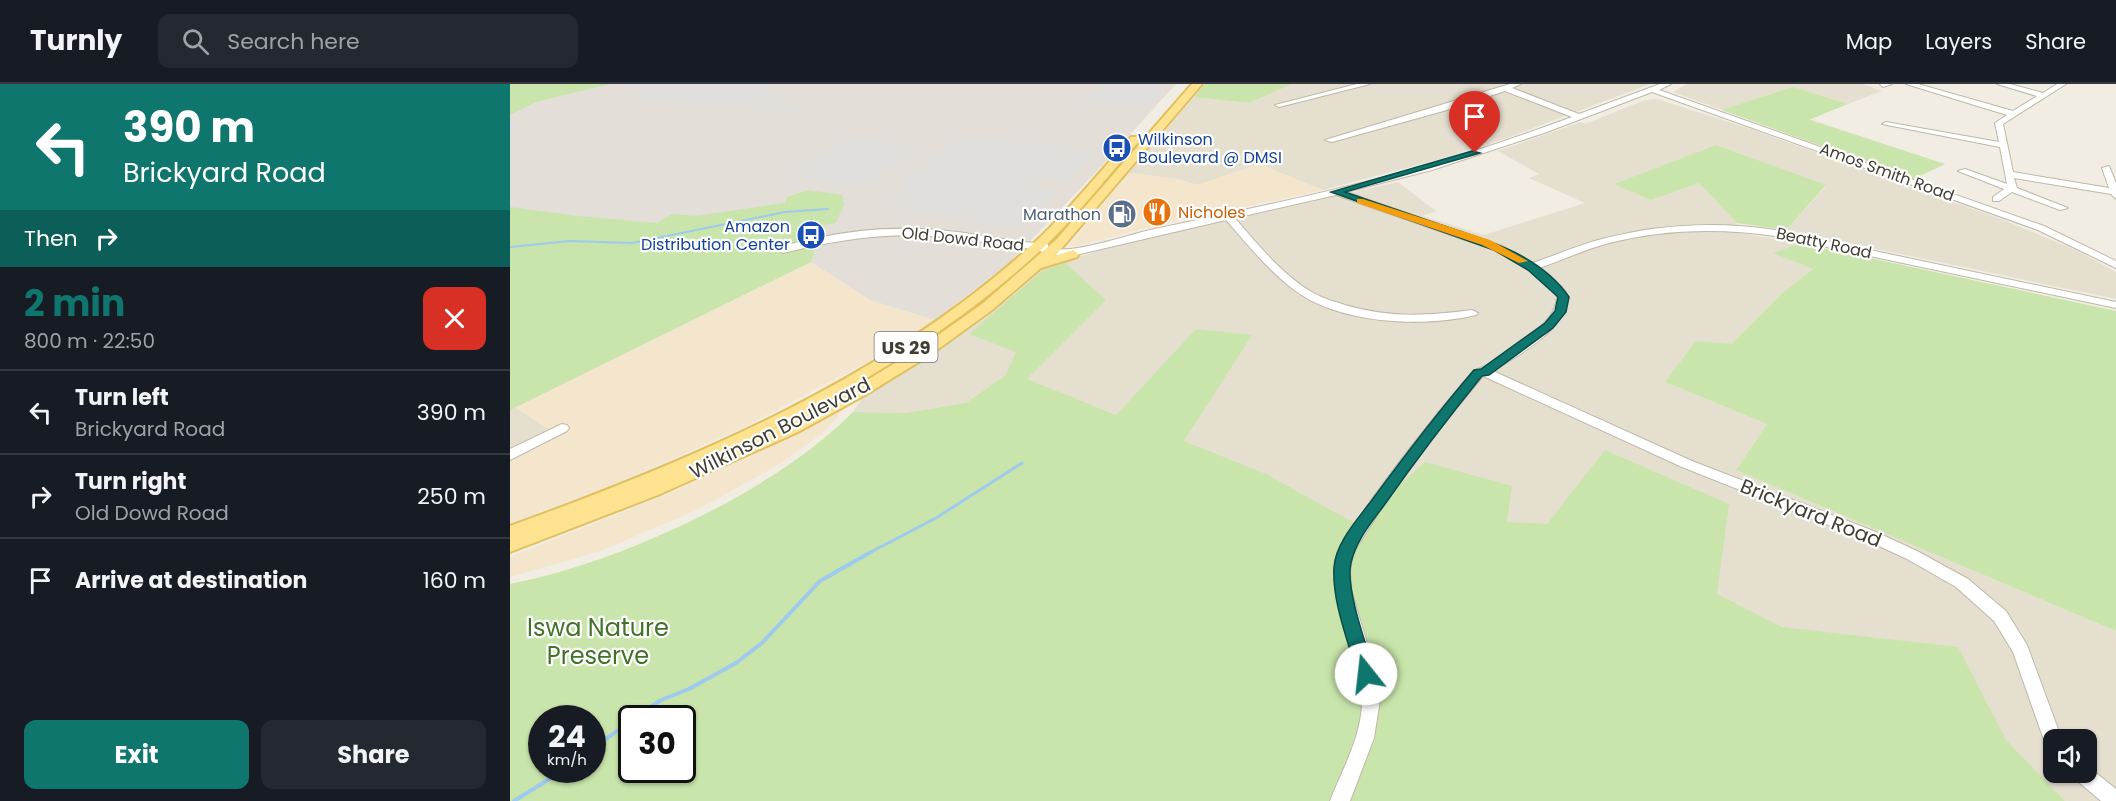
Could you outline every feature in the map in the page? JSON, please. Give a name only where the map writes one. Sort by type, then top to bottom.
[{"type":"main road","name":"Wilkinson Boulevard","points":[[510,533],[794,426],[876,381],[973,317],[1037,265],[1183,84]]},
{"type":"main road","name":"Wilkinson Boulevard","points":[[510,545],[592,515],[708,460],[897,354],[1048,249],[1197,84]]},
{"type":"main road","points":[[1037,265],[1073,254]]},
{"type":"street","points":[[1279,105],[1366,84]]},
{"type":"street","points":[[1494,84],[1579,117]]},
{"type":"street","points":[[1329,140],[1397,122],[1517,84]]},
{"type":"street","name":"Old Dowd Road","points":[[1048,249],[1094,246],[1336,192],[1459,158],[1667,84]]},
{"type":"street","points":[[1883,85],[1888,84]]},
{"type":"street","points":[[1910,84],[2014,114]]},
{"type":"street","points":[[2001,84],[2043,95]]},
{"type":"street","points":[[2012,188],[1999,123],[2062,84]]},
{"type":"street","name":"Amos Smith Road","points":[[1653,90],[2032,225],[2116,266]]},
{"type":"street","points":[[1886,124],[2003,145]]},
{"type":"street","points":[[2009,174],[2115,194],[2106,168]]},
{"type":"street","points":[[1962,171],[2063,208]]},
{"type":"street","points":[[1996,199],[2012,188]]},
{"type":"street","points":[[1336,192],[1486,243],[1532,267],[1562,294],[1563,304],[1561,312],[1549,325],[1484,372],[1478,373],[1385,490],[1345,552],[1342,564],[1344,590],[1371,701],[1366,729],[1340,801]]},
{"type":"street","points":[[1229,217],[1290,280],[1306,294],[1315,298],[1380,319],[1414,321],[1472,313]]},
{"type":"street","name":"Beatty Road","points":[[1532,267],[1614,239],[1682,230],[1738,228],[1775,233],[2116,305]]},
{"type":"street","name":"Old Dowd Road","points":[[783,250],[812,241],[900,231],[948,234],[1073,254],[1094,246]]},
{"type":"street","name":"Brickyard Road","points":[[1484,372],[1687,464],[1871,536],[1935,567],[1962,583],[2000,616],[2021,650],[2049,729]]},
{"type":"street","points":[[510,455],[562,428]]},
{"type":"street","points":[[2094,783],[2116,801]]},
{"type":"shaded area","points":[[571,84],[1176,84],[1009,263],[935,320],[870,300],[811,262],[815,251],[510,248],[510,100]]},
{"type":"shaded area","points":[[624,84],[760,84],[805,113],[642,100]]},
{"type":"shaded area","points":[[1101,84],[1164,84],[1143,107],[1080,102]]},
{"type":"shaded area","points":[[1292,84],[1650,84],[1507,138],[1436,160],[1323,190],[1259,164],[1198,185],[1177,179],[1129,173],[1194,97],[1249,103]]},
{"type":"shaded area","points":[[1687,84],[1862,84],[1882,91],[1809,119],[1945,164],[1913,179],[1673,92]]},
{"type":"shaded area","points":[[1657,99],[1754,130],[2006,221],[2078,251],[2116,272],[2116,299],[1786,230],[1826,186],[1716,145],[1615,184],[1651,200],[1699,183],[1737,223],[1740,233],[1800,243],[1774,253],[1814,268],[1781,294],[1731,344],[1665,382],[1767,424],[1736,470],[2116,631],[2116,801],[1735,801],[1291,615],[853,412],[863,397],[945,346],[1000,306],[1044,268],[1107,248],[1398,182],[1436,211],[1423,216],[1484,235],[1585,203],[1529,178],[1539,174],[1498,151],[1581,122],[1585,124],[1645,100]]},
{"type":"shaded area","points":[[960,137],[1099,149],[1066,181],[1038,179],[1029,187],[1058,190],[1022,229],[965,222],[969,218],[891,208],[900,196],[902,183]]},
{"type":"shaded area","points":[[846,138],[910,144],[918,147],[867,187],[786,177]]},
{"type":"shaded area","points":[[1259,164],[1323,190],[1158,225],[1077,246],[1069,245],[1129,173],[1177,179],[1198,185]]},
{"type":"shaded area","points":[[811,262],[870,300],[935,320],[869,361],[744,427],[622,481],[510,523],[510,451],[550,430],[515,407]]},
{"type":"shaded area","points":[[849,404],[823,433],[781,463],[697,510],[600,551],[510,577],[510,557],[668,494],[759,452]]},
{"type":"shaded area","points":[[515,407],[550,430],[510,451],[510,410]]},
{"type":"green space","points":[[510,84],[610,84],[536,102],[510,115]]},
{"type":"green space","points":[[1205,84],[1292,84],[1249,103],[1194,97]]},
{"type":"green space","points":[[1793,87],[1847,104],[1809,120],[1945,164],[1913,179],[1722,110]]},
{"type":"green space","points":[[1716,145],[1826,185],[1786,230],[1737,223],[1699,183],[1651,200],[1614,184]]},
{"type":"green space","points":[[808,190],[842,195],[844,204],[836,223],[810,231],[815,251],[811,262],[510,410],[510,207],[657,223],[672,214],[696,216],[785,203],[787,197]]},
{"type":"green space","points":[[1800,243],[2116,311],[2116,631],[1736,470],[1767,424],[1665,382],[1696,341],[1731,344],[1781,294],[1813,269],[1773,253]]},
{"type":"green space","name":"Iswa Nature Preserve","points":[[1065,263],[1106,300],[1027,379],[1116,415],[1196,329],[1252,335],[1184,441],[1266,474],[1356,524],[1425,462],[1512,486],[1507,522],[1547,524],[1605,450],[1729,504],[1717,594],[1782,627],[1958,647],[2006,740],[2043,778],[2043,783],[2048,783],[2065,801],[510,801],[510,584],[598,560],[693,520],[781,470],[820,441],[853,412],[907,413],[966,403],[1006,375],[1016,352],[969,334],[1042,271]]},
{"type":"waterway","points":[[510,247],[570,241],[632,243],[785,212],[828,209]]},
{"type":"waterway","points":[[869,553],[936,518],[1022,463]]},
{"type":"waterway","points":[[654,705],[689,689],[736,663],[762,643],[820,581],[871,552]]},
{"type":"waterway","points":[[606,739],[618,730]]},
{"type":"waterway","points":[[514,801],[543,783]]},
{"type":"slow traffic","points":[[1360,201],[1463,234],[1523,261]]},
{"type":"place","name":"Wilkinson Boulevard @ DMSI","points":[[1117,148]]},
{"type":"place","name":"Nicholes","points":[[1157,212]]},
{"type":"place","name":"Marathon","points":[[1122,214]]},
{"type":"place","name":"Amazon Distribution Center","points":[[811,235]]},
{"type":"route","points":[[1366,674],[1344,590],[1342,564],[1345,552],[1385,490],[1460,393],[1478,373],[1484,372],[1520,348],[1549,325],[1561,312],[1563,297],[1558,289],[1532,267],[1498,248],[1472,237],[1414,220],[1336,192],[1475,153]]}]
